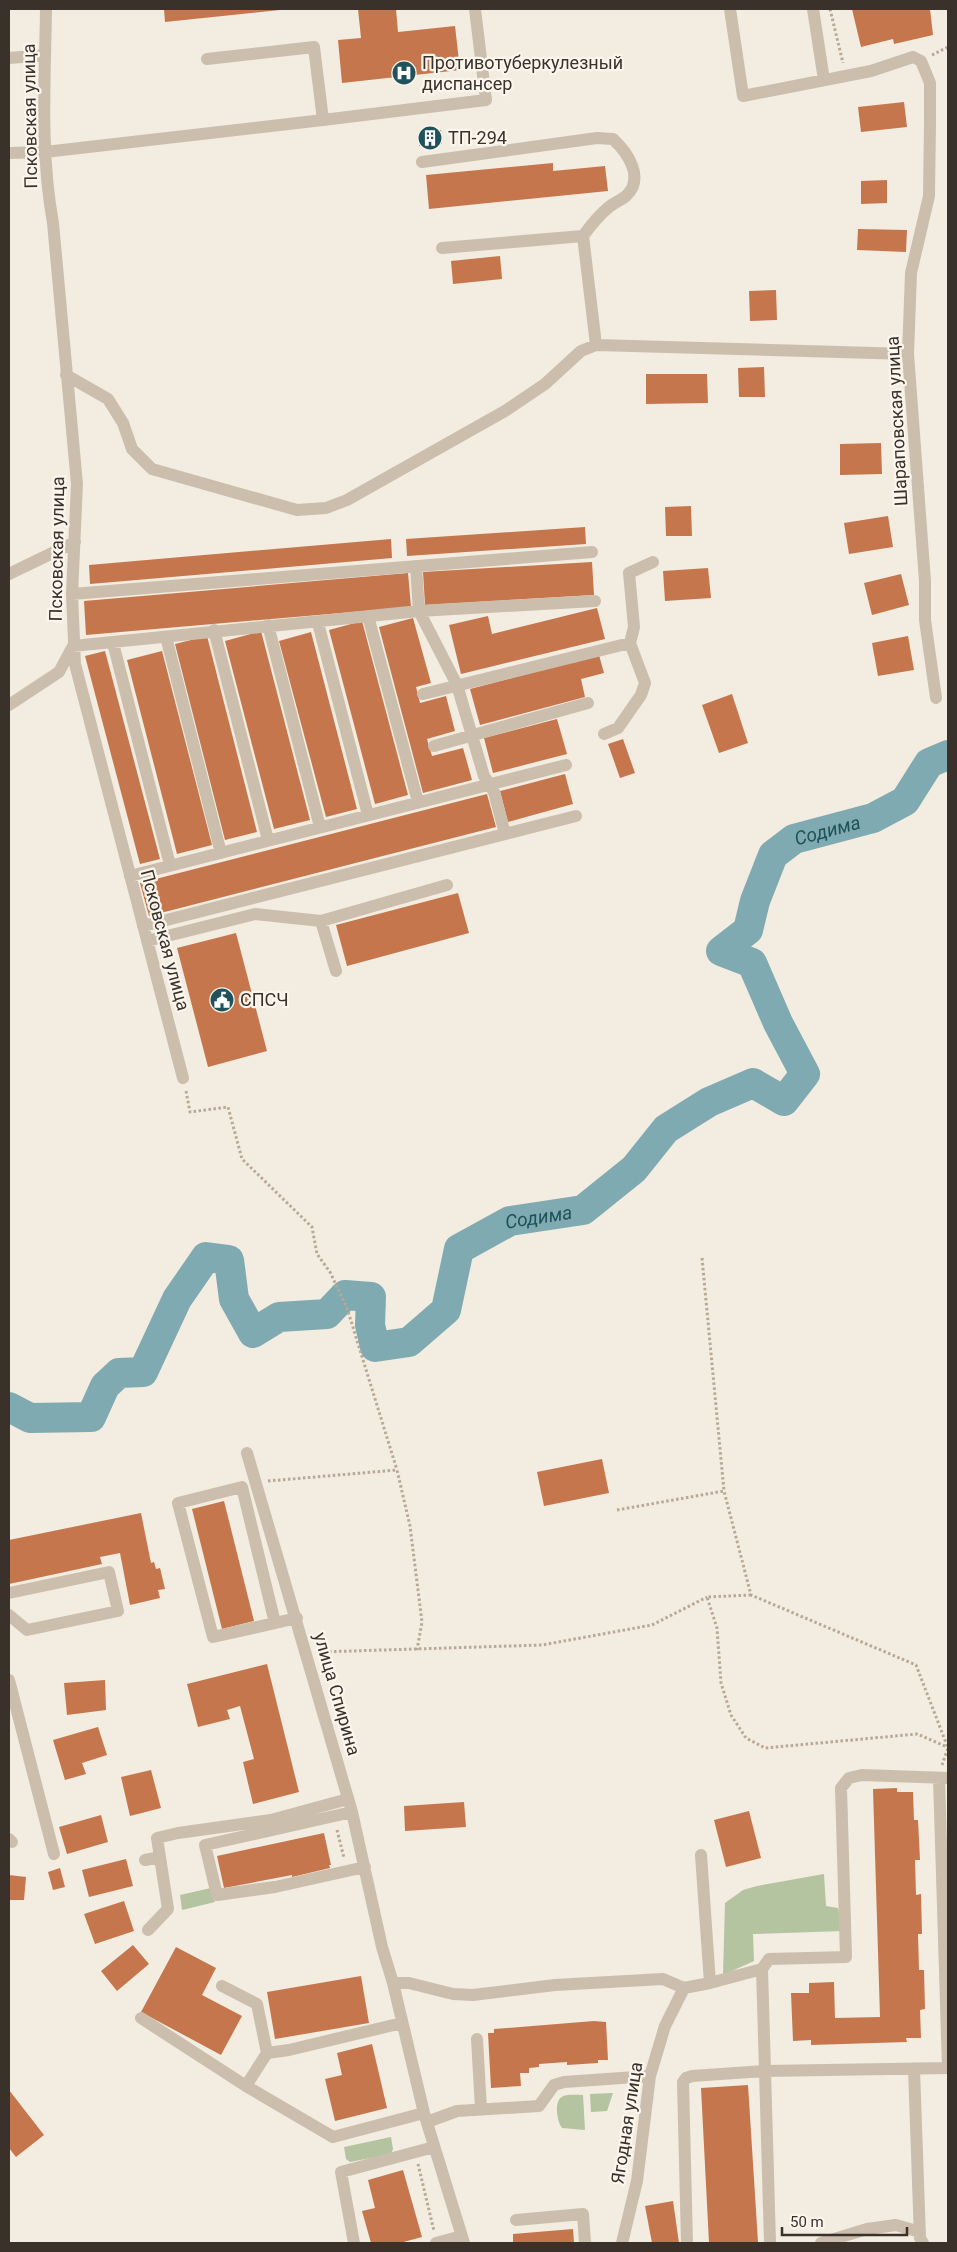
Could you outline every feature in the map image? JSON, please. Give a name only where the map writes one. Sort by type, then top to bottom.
[{"type":"street","name":"Псковская улица","points":[[46,9],[45,152],[47,189],[53,223],[77,484],[72,594],[75,664],[182,1078]]},
{"type":"street","points":[[9,153],[45,152],[486,100],[475,9]]},
{"type":"street","points":[[730,9],[743,96],[846,76]]},
{"type":"street","points":[[813,9],[824,80]]},
{"type":"street","points":[[207,59],[314,47],[323,120]]},
{"type":"street","points":[[9,58],[45,55]]},
{"type":"street","name":"Шараповская улица","points":[[846,76],[871,71],[914,57],[921,60],[930,83],[929,196],[911,273],[908,354],[926,581],[925,620],[936,698]]},
{"type":"street","points":[[422,162],[597,138],[613,139],[626,151],[633,166],[634,183],[626,195],[610,206],[583,236],[442,248]]},
{"type":"street","points":[[583,236],[596,344]]},
{"type":"street","points":[[66,375],[108,399],[123,423],[132,449],[152,469],[297,510],[326,508],[347,500],[505,411],[545,384],[581,351],[596,344],[908,354]]},
{"type":"street","points":[[9,574],[75,542]]},
{"type":"street","points":[[72,594],[592,552]]},
{"type":"street","points":[[604,734],[618,728],[641,695],[646,683],[630,643],[634,627],[629,573],[653,562]]},
{"type":"street","points":[[416,566],[419,611],[457,685],[484,776],[494,792],[505,834]]},
{"type":"street","points":[[9,705],[59,672],[73,646],[166,637],[214,630],[318,623],[419,611],[595,601]]},
{"type":"street","points":[[368,616],[418,802]]},
{"type":"street","points":[[318,623],[368,815]]},
{"type":"street","points":[[268,625],[320,827]]},
{"type":"street","points":[[214,630],[268,840]]},
{"type":"street","points":[[166,637],[221,852]]},
{"type":"street","points":[[113,642],[170,865]]},
{"type":"street","points":[[423,694],[630,643]]},
{"type":"street","points":[[434,746],[588,704]]},
{"type":"street","points":[[130,876],[566,765]]},
{"type":"street","points":[[143,926],[576,816]]},
{"type":"street","points":[[147,941],[255,914],[321,920],[447,885]]},
{"type":"street","points":[[321,920],[336,971]]},
{"type":"street","name":"улица Спирина","points":[[247,1453],[307,1652],[352,1812],[382,1947],[393,1983],[426,2118],[463,2240]]},
{"type":"street","points":[[255,1482],[178,1503],[213,1638],[297,1618]]},
{"type":"street","points":[[242,1487],[275,1623]]},
{"type":"street","points":[[9,1592],[110,1572],[118,1611],[27,1630],[9,1615]]},
{"type":"street","points":[[9,1680],[12,1707],[54,1854]]},
{"type":"street","points":[[687,2243],[683,2082],[686,2078],[765,2071],[948,2068],[943,1778],[862,1775],[849,1778],[841,1788],[846,1957],[769,1959],[762,1969],[765,2071],[770,2243]]},
{"type":"street","points":[[148,1930],[168,1909],[157,1838],[178,1833],[271,1820],[348,1799]]},
{"type":"street","points":[[352,1812],[205,1845],[209,1862],[217,1895],[275,1887],[365,1867]]},
{"type":"street","points":[[701,1856],[710,1983]]},
{"type":"street","points":[[145,1860],[160,1857]]},
{"type":"street","points":[[393,1983],[410,1983],[453,1994],[473,1995],[555,1984],[663,1979],[684,1988],[762,1969]]},
{"type":"street","points":[[222,1986],[257,2004],[267,2053],[246,2086]]},
{"type":"street","name":"Ягодная улица","points":[[622,2243],[636,2181],[650,2076],[665,2026],[684,1988]]},
{"type":"street","points":[[141,2018],[246,2086],[333,2137],[457,2111],[539,2106],[554,2085],[564,2082],[650,2076]]},
{"type":"street","points":[[267,2053],[289,2050],[402,2023]]},
{"type":"street","points":[[477,2039],[481,2109]]},
{"type":"street","points":[[821,2243],[867,2229],[886,2226],[896,2226],[922,2238],[914,2069]]},
{"type":"street","points":[[354,2243],[341,2172],[434,2147]]},
{"type":"street","points":[[516,2220],[583,2214],[585,2243]]},
{"type":"street","points":[[437,2243],[463,2240]]},
{"type":"path","points":[[830,9],[846,76]]},
{"type":"path","points":[[182,1078],[190,1112],[228,1107],[242,1159],[312,1227],[317,1254],[330,1272],[347,1308],[397,1470],[410,1526],[422,1622],[417,1650]]},
{"type":"path","points":[[702,1258],[724,1491],[751,1595]]},
{"type":"path","points":[[255,1482],[397,1470]]},
{"type":"path","points":[[617,1510],[724,1491]]},
{"type":"path","points":[[307,1652],[542,1645],[652,1625],[707,1597],[751,1595],[916,1665],[948,1748],[917,1734],[765,1748],[746,1738],[731,1715],[721,1683],[717,1628],[707,1597]]},
{"type":"path","points":[[334,1816],[347,1871]]},
{"type":"path","points":[[415,2152],[437,2243]]},
{"type":"green space","points":[[824,1874],[826,1906],[838,1908],[843,1931],[753,1934],[754,1961],[723,1975],[725,1903],[743,1890]]},
{"type":"green space","points":[[211,1888],[215,1902],[182,1910],[180,1895]]},
{"type":"green space","points":[[613,2093],[607,2111],[591,2112],[590,2094]]},
{"type":"green space","points":[[583,2095],[585,2130],[562,2128],[557,2112],[559,2101],[564,2096]]},
{"type":"green space","points":[[391,2137],[393,2149],[391,2154],[350,2162],[346,2159],[344,2147]]},
{"type":"building","points":[[164,9],[280,9],[280,10],[165,22]]},
{"type":"building","points":[[358,9],[396,9],[398,32],[455,26],[460,70],[342,83],[338,40],[361,38]]},
{"type":"building","points":[[852,9],[930,9],[933,35],[894,44],[893,39],[861,47]]},
{"type":"building","points":[[904,102],[907,127],[861,132],[858,107]]},
{"type":"building","name":"ТП-294","points":[[441,130],[442,144],[419,146],[419,131]]},
{"type":"building","points":[[553,163],[553,171],[605,166],[608,191],[429,209],[426,175]]},
{"type":"building","points":[[887,180],[887,203],[861,204],[861,181]]},
{"type":"building","points":[[858,229],[907,230],[906,252],[857,250]]},
{"type":"building","points":[[500,256],[502,279],[453,284],[451,261]]},
{"type":"building","points":[[776,290],[777,320],[750,321],[749,291]]},
{"type":"building","points":[[764,367],[765,397],[739,397],[738,368]]},
{"type":"building","points":[[646,374],[707,374],[708,403],[646,404]]},
{"type":"building","points":[[881,443],[882,474],[840,475],[840,444]]},
{"type":"building","points":[[691,506],[692,536],[666,536],[665,507]]},
{"type":"building","points":[[888,516],[893,547],[849,554],[844,523]]},
{"type":"building","points":[[585,527],[586,544],[407,556],[406,539]]},
{"type":"building","points":[[391,539],[392,558],[90,584],[89,565]]},
{"type":"building","points":[[592,562],[594,595],[425,605],[423,572]]},
{"type":"building","points":[[708,568],[711,598],[665,601],[663,571]]},
{"type":"building","points":[[408,573],[411,607],[86,635],[84,601]]},
{"type":"building","points":[[901,574],[909,605],[872,615],[864,583]]},
{"type":"building","points":[[597,608],[605,639],[461,674],[449,625],[488,616],[492,634]]},
{"type":"building","points":[[413,618],[431,683],[416,687],[420,703],[446,696],[455,731],[427,739],[432,756],[463,748],[472,780],[423,793],[379,627]]},
{"type":"building","points":[[362,621],[408,795],[375,804],[329,630]]},
{"type":"building","points":[[261,631],[310,820],[274,829],[225,641]]},
{"type":"building","points":[[311,632],[357,809],[326,817],[279,641]]},
{"type":"building","points":[[207,636],[257,832],[225,840],[175,644]]},
{"type":"building","points":[[908,636],[914,670],[878,676],[872,643]]},
{"type":"building","points":[[105,651],[160,859],[140,864],[85,656]]},
{"type":"building","points":[[162,651],[212,845],[177,854],[127,660]]},
{"type":"building","points":[[599,655],[604,673],[581,679],[585,697],[480,725],[470,689]]},
{"type":"building","points":[[732,694],[748,743],[719,753],[702,705]]},
{"type":"building","points":[[557,719],[567,754],[493,773],[484,738]]},
{"type":"building","points":[[623,739],[635,773],[620,778],[608,744]]},
{"type":"building","points":[[565,774],[573,804],[508,822],[500,791]]},
{"type":"building","points":[[487,794],[496,827],[149,916],[140,883]]},
{"type":"building","points":[[458,893],[469,933],[347,966],[336,925]]},
{"type":"building","name":"СПСЧ","points":[[236,933],[267,1051],[208,1067],[177,948]]},
{"type":"building","points":[[602,1459],[609,1493],[544,1506],[537,1472]]},
{"type":"building","points":[[224,1501],[254,1621],[222,1629],[192,1509]]},
{"type":"building","points":[[141,1513],[151,1563],[154,1562],[156,1569],[160,1568],[165,1589],[158,1590],[160,1598],[130,1605],[120,1553],[100,1557],[102,1564],[9,1584],[9,1540]]},
{"type":"building","points":[[267,1664],[299,1792],[253,1804],[243,1762],[254,1759],[240,1706],[227,1710],[230,1719],[198,1727],[187,1684]]},
{"type":"building","points":[[105,1680],[106,1710],[67,1715],[64,1683]]},
{"type":"building","points":[[98,1727],[107,1755],[82,1763],[86,1774],[65,1780],[53,1740]]},
{"type":"building","points":[[151,1770],[161,1808],[130,1816],[121,1777]]},
{"type":"building","points":[[897,1788],[897,1792],[913,1792],[914,1820],[918,1820],[920,1860],[915,1860],[916,1895],[921,1894],[922,1934],[918,1934],[919,1970],[924,1970],[925,2009],[920,2010],[921,2038],[906,2038],[907,2042],[811,2045],[811,2040],[793,2041],[791,1993],[809,1993],[809,1983],[834,1982],[835,2018],[880,2017],[873,1789]]},
{"type":"building","points":[[464,1802],[466,1827],[405,1831],[404,1806]]},
{"type":"building","points":[[749,1811],[761,1858],[726,1867],[714,1820]]},
{"type":"building","points":[[101,1815],[108,1842],[67,1854],[59,1827]]},
{"type":"building","points":[[324,1833],[330,1868],[292,1877],[292,1875],[224,1888],[217,1856]]},
{"type":"building","points":[[126,1859],[133,1886],[89,1897],[82,1870]]},
{"type":"building","points":[[60,1868],[65,1887],[53,1890],[48,1872]]},
{"type":"building","points":[[9,1875],[26,1877],[24,1900],[9,1900]]},
{"type":"building","points":[[124,1901],[134,1931],[95,1944],[84,1914]]},
{"type":"building","points":[[133,1945],[149,1964],[117,1991],[101,1971]]},
{"type":"building","points":[[176,1947],[216,1968],[202,1995],[242,2016],[221,2055],[141,2012]]},
{"type":"building","points":[[361,1976],[369,2023],[275,2039],[267,1992]]},
{"type":"building","points":[[594,2021],[606,2022],[608,2060],[598,2060],[598,2063],[567,2065],[567,2062],[539,2064],[539,2067],[529,2068],[529,2073],[520,2073],[521,2086],[491,2088],[488,2033],[494,2033],[494,2029]]},
{"type":"building","points":[[372,2044],[387,2108],[335,2121],[325,2079],[342,2075],[337,2053]]},
{"type":"building","points":[[748,2085],[758,2242],[709,2243],[701,2088]]},
{"type":"building","points":[[9,2090],[44,2135],[16,2157],[9,2148]]},
{"type":"building","points":[[403,2170],[422,2237],[400,2243],[371,2243],[362,2211],[375,2208],[368,2180]]},
{"type":"building","points":[[673,2201],[679,2243],[652,2243],[645,2206]]},
{"type":"building","points":[[573,2229],[574,2243],[513,2243],[513,2234]]},
{"type":"waterway","name":"Содима","points":[[9,1407],[30,1418],[91,1417],[105,1386],[119,1373],[143,1372],[177,1299],[206,1257],[229,1260],[234,1299],[253,1333],[279,1317],[327,1314],[345,1295],[371,1297],[370,1325],[375,1347],[409,1342],[446,1310],[459,1249],[510,1221],[583,1210],[634,1169],[666,1129],[709,1102],[753,1083],[784,1101],[805,1074],[778,1023],[752,963],[721,951],[748,930],[755,901],[773,855],[794,839],[873,818],[905,801],[929,763],[948,755]]},
{"type":"place","name":"Противотуберкулезный диспансер","points":[[404,73]]},
{"type":"place","name":"ТП-294","points":[[430,138]]},
{"type":"place","name":"СПСЧ","points":[[222,1000]]}]
